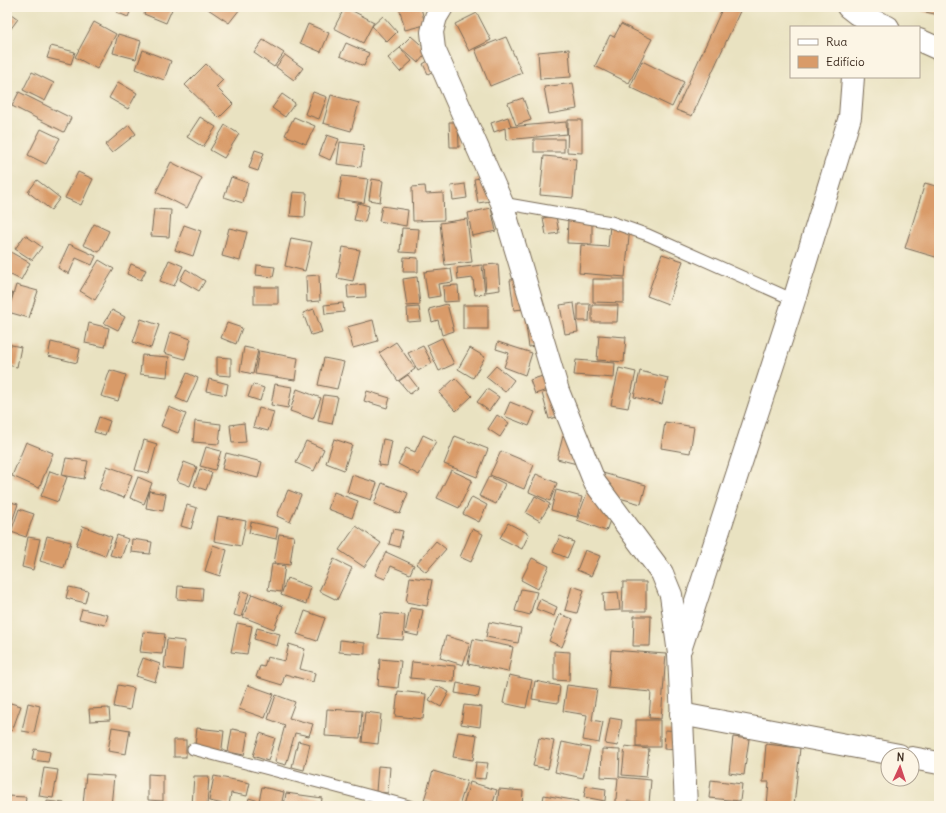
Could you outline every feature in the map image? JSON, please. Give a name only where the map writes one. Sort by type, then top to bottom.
[{"type":"street","points":[[442,7],[436,17],[432,32],[434,49],[502,203],[558,391],[595,484],[662,573],[671,595],[679,654],[686,806]]},
{"type":"street","points":[[854,16],[885,26]]},
{"type":"street","points":[[920,40],[939,49]]},
{"type":"street","points":[[679,654],[794,300],[850,117],[853,78]]},
{"type":"street","points":[[682,714],[880,751]]},
{"type":"street","points":[[920,759],[939,763]]},
{"type":"lane","points":[[502,203],[611,222],[648,235],[794,300]]},
{"type":"lane","points":[[193,749],[409,806]]},
{"type":"building","points":[[118,7],[132,7],[128,17],[116,12]]},
{"type":"building","points":[[147,7],[173,7],[166,23],[144,14]]},
{"type":"building","points":[[209,7],[238,7],[240,9],[229,23],[208,9]]},
{"type":"building","points":[[345,7],[374,22],[363,43],[334,28]]},
{"type":"building","points":[[399,7],[421,7],[425,25],[405,30]]},
{"type":"building","points":[[723,7],[737,7],[741,9],[692,116],[676,110]]},
{"type":"building","points":[[922,7],[939,7],[939,15],[921,11]]},
{"type":"building","points":[[7,11],[18,19],[7,34]]},
{"type":"building","points":[[477,13],[491,40],[469,51],[455,24]]},
{"type":"building","points":[[383,16],[397,32],[387,42],[372,26]]},
{"type":"building","points":[[94,22],[116,34],[97,69],[75,57]]},
{"type":"building","points":[[308,24],[329,33],[321,52],[300,43]]},
{"type":"building","points":[[621,24],[652,39],[629,83],[595,66],[610,35],[614,37]]},
{"type":"building","points":[[118,34],[141,41],[136,59],[113,53]]},
{"type":"building","points":[[411,36],[428,51],[418,63],[400,47]]},
{"type":"building","points":[[506,37],[522,73],[490,86],[475,49]]},
{"type":"building","points":[[263,40],[284,53],[274,67],[254,53]]},
{"type":"building","points":[[346,43],[369,53],[364,66],[340,56]]},
{"type":"building","points":[[51,46],[75,52],[71,64],[47,58]]},
{"type":"building","points":[[400,48],[412,61],[400,72],[388,58]]},
{"type":"building","points":[[569,49],[571,77],[540,79],[538,52]]},
{"type":"building","points":[[143,50],[171,61],[164,80],[136,69]]},
{"type":"building","points":[[439,54],[445,64],[428,74],[423,64]]},
{"type":"building","points":[[285,55],[303,68],[294,80],[276,67]]},
{"type":"building","points":[[642,61],[684,82],[672,107],[630,87]]},
{"type":"building","points":[[206,64],[223,80],[216,87],[233,104],[219,118],[185,85]]},
{"type":"building","points":[[32,72],[54,83],[45,101],[23,90]]},
{"type":"building","points":[[118,82],[137,93],[128,109],[109,98]]},
{"type":"building","points":[[573,83],[577,109],[549,114],[544,87]]},
{"type":"building","points":[[19,92],[71,118],[64,132],[12,106]]},
{"type":"building","points":[[313,92],[327,97],[319,119],[305,114]]},
{"type":"building","points":[[282,94],[295,103],[285,117],[272,108]]},
{"type":"building","points":[[331,95],[359,103],[351,131],[323,123]]},
{"type":"building","points":[[523,98],[531,120],[516,125],[508,103]]},
{"type":"building","points":[[200,117],[216,127],[203,147],[187,137]]},
{"type":"building","points":[[294,117],[315,126],[306,144],[285,135]]},
{"type":"building","points":[[508,117],[511,126],[508,127],[566,122],[567,134],[506,140],[505,128],[494,132],[491,123]]},
{"type":"building","points":[[568,120],[582,120],[582,153],[567,152]]},
{"type":"building","points":[[449,122],[458,122],[459,147],[450,147]]},
{"type":"building","points":[[129,125],[136,134],[112,153],[105,145]]},
{"type":"building","points":[[225,125],[239,134],[224,158],[210,150]]},
{"type":"building","points":[[41,129],[60,138],[46,164],[28,155]]},
{"type":"building","points":[[327,135],[339,139],[330,160],[319,155]]},
{"type":"building","points":[[534,139],[564,139],[564,152],[534,152]]},
{"type":"building","points":[[340,142],[364,145],[361,167],[337,164]]},
{"type":"building","points":[[255,150],[264,153],[258,171],[249,168]]},
{"type":"building","points":[[544,156],[576,159],[573,198],[540,195]]},
{"type":"building","points":[[171,162],[202,178],[187,208],[156,192]]},
{"type":"building","points":[[78,172],[93,179],[81,205],[65,198]]},
{"type":"building","points":[[342,176],[368,179],[364,203],[338,199]]},
{"type":"building","points":[[493,176],[497,200],[478,203],[474,179]]},
{"type":"building","points":[[231,177],[248,183],[243,203],[224,197]]},
{"type":"building","points":[[372,179],[383,181],[380,202],[369,200]]},
{"type":"building","points":[[37,180],[60,198],[51,210],[28,192]]},
{"type":"building","points":[[925,183],[939,187],[939,258],[905,248]]},
{"type":"building","points":[[465,184],[467,198],[453,200],[451,186]]},
{"type":"building","points":[[425,186],[426,194],[443,193],[444,220],[413,221],[412,187]]},
{"type":"building","points":[[293,192],[307,193],[305,217],[290,216]]},
{"type":"building","points":[[358,203],[369,206],[365,222],[354,220]]},
{"type":"building","points":[[382,206],[408,210],[406,226],[379,221]]},
{"type":"building","points":[[491,208],[496,231],[472,236],[468,213]]},
{"type":"building","points":[[154,209],[171,210],[169,237],[151,236]]},
{"type":"building","points":[[556,216],[559,233],[546,235],[543,218]]},
{"type":"building","points":[[467,219],[472,262],[445,265],[440,223]]},
{"type":"building","points":[[568,220],[592,221],[592,244],[567,243]]},
{"type":"building","points":[[94,224],[109,231],[99,252],[83,245]]},
{"type":"building","points":[[184,225],[201,231],[193,256],[175,250]]},
{"type":"building","points":[[610,225],[630,227],[625,277],[579,273],[581,245],[608,247]]},
{"type":"building","points":[[229,228],[247,232],[240,261],[222,256]]},
{"type":"building","points":[[402,228],[419,229],[417,253],[400,252]]},
{"type":"building","points":[[25,235],[42,247],[32,260],[15,249]]},
{"type":"building","points":[[291,238],[312,242],[305,271],[285,266]]},
{"type":"building","points":[[69,244],[96,256],[92,265],[76,258],[69,274],[58,268]]},
{"type":"building","points":[[343,247],[360,250],[353,281],[337,278]]},
{"type":"building","points":[[7,250],[30,263],[21,280],[7,273]]},
{"type":"building","points":[[662,254],[683,261],[668,304],[647,296]]},
{"type":"building","points":[[404,257],[418,258],[418,272],[403,272]]},
{"type":"building","points":[[99,260],[114,269],[95,300],[80,291]]},
{"type":"building","points":[[169,260],[183,266],[174,286],[160,281]]},
{"type":"building","points":[[131,264],[146,270],[141,280],[127,274]]},
{"type":"building","points":[[498,264],[500,290],[486,292],[484,265]]},
{"type":"building","points":[[257,265],[275,267],[273,277],[256,275]]},
{"type":"building","points":[[482,265],[485,294],[475,295],[473,278],[458,280],[457,268]]},
{"type":"building","points":[[186,269],[205,281],[199,291],[180,280]]},
{"type":"building","points":[[451,269],[453,282],[438,284],[440,296],[428,298],[424,272]]},
{"type":"building","points":[[319,275],[320,301],[307,302],[306,276]]},
{"type":"building","points":[[417,277],[420,305],[407,306],[403,279]]},
{"type":"building","points":[[529,278],[533,308],[514,310],[510,280]]},
{"type":"building","points":[[593,279],[624,279],[624,303],[593,302]]},
{"type":"building","points":[[365,284],[366,297],[348,298],[347,286]]},
{"type":"building","points":[[16,285],[38,291],[29,318],[8,312]]},
{"type":"building","points":[[458,285],[459,301],[444,302],[443,286]]},
{"type":"building","points":[[254,287],[278,287],[278,304],[254,304]]},
{"type":"building","points":[[7,291],[13,294],[7,307]]},
{"type":"building","points":[[343,303],[344,312],[325,314],[324,305]]},
{"type":"building","points":[[574,303],[578,332],[565,334],[560,305]]},
{"type":"building","points":[[447,304],[454,331],[442,335],[438,320],[432,322],[429,309]]},
{"type":"building","points":[[578,304],[590,304],[589,321],[578,321]]},
{"type":"building","points":[[463,305],[488,305],[488,329],[463,329]]},
{"type":"building","points":[[592,305],[618,305],[617,322],[592,322]]},
{"type":"building","points":[[419,307],[421,321],[408,322],[407,308]]},
{"type":"building","points":[[314,309],[322,332],[311,335],[303,313]]},
{"type":"building","points":[[112,310],[125,317],[118,330],[104,323]]},
{"type":"building","points":[[536,317],[540,345],[529,347],[525,319]]},
{"type":"building","points":[[141,319],[159,325],[151,348],[133,342]]},
{"type":"building","points":[[373,320],[378,341],[353,348],[347,327]]},
{"type":"building","points":[[89,323],[109,328],[105,347],[85,343]]},
{"type":"building","points":[[227,323],[242,328],[236,344],[221,338]]},
{"type":"building","points":[[170,332],[191,339],[185,359],[164,353]]},
{"type":"building","points":[[599,335],[626,337],[624,362],[597,360]]},
{"type":"building","points":[[442,338],[454,364],[439,371],[427,345]]},
{"type":"building","points":[[51,342],[80,349],[77,363],[48,356]]},
{"type":"building","points":[[396,342],[415,369],[398,381],[379,353]]},
{"type":"building","points":[[498,342],[532,353],[525,375],[504,367],[509,353],[496,349]]},
{"type":"building","points":[[7,344],[21,347],[17,367],[7,365]]},
{"type":"building","points":[[423,346],[432,363],[418,371],[408,353]]},
{"type":"building","points":[[244,347],[258,350],[253,374],[240,371]]},
{"type":"building","points":[[470,348],[485,357],[473,378],[458,369]]},
{"type":"building","points":[[259,351],[298,358],[295,380],[255,374]]},
{"type":"building","points":[[142,355],[169,357],[167,377],[140,374]]},
{"type":"building","points":[[217,357],[231,358],[231,376],[217,375]]},
{"type":"building","points":[[324,358],[344,362],[337,389],[318,385]]},
{"type":"building","points":[[576,360],[615,363],[614,378],[574,375]]},
{"type":"building","points":[[496,366],[514,380],[505,392],[486,377]]},
{"type":"building","points":[[619,368],[636,372],[628,408],[611,405]]},
{"type":"building","points":[[110,370],[126,375],[118,401],[101,396]]},
{"type":"building","points":[[640,371],[668,378],[662,404],[634,397]]},
{"type":"building","points":[[187,373],[198,378],[187,403],[176,398]]},
{"type":"building","points":[[549,374],[562,385],[535,394],[530,380]]},
{"type":"building","points":[[408,375],[418,388],[410,394],[399,381]]},
{"type":"building","points":[[455,378],[472,396],[456,411],[439,393]]},
{"type":"building","points":[[209,379],[228,384],[226,395],[206,391]]},
{"type":"building","points":[[253,384],[264,388],[260,401],[248,397]]},
{"type":"building","points":[[275,384],[292,387],[288,408],[271,405]]},
{"type":"building","points":[[563,388],[570,414],[549,419],[542,393]]},
{"type":"building","points":[[297,389],[321,398],[313,419],[290,411]]},
{"type":"building","points":[[487,389],[499,397],[489,411],[477,402]]},
{"type":"building","points":[[367,391],[390,398],[387,408],[364,401]]},
{"type":"building","points":[[324,395],[338,397],[332,424],[318,421]]},
{"type":"building","points":[[510,402],[535,412],[529,426],[504,416]]},
{"type":"building","points":[[169,407],[186,414],[178,433],[161,426]]},
{"type":"building","points":[[259,408],[274,412],[268,431],[253,427]]},
{"type":"building","points":[[497,415],[509,423],[500,437],[488,429]]},
{"type":"building","points":[[99,417],[110,421],[105,435],[94,432]]},
{"type":"building","points":[[195,421],[221,424],[219,444],[193,442]]},
{"type":"building","points":[[665,422],[694,427],[690,453],[661,448]]},
{"type":"building","points":[[244,423],[246,442],[232,443],[230,425]]},
{"type":"building","points":[[423,435],[436,441],[419,475],[398,464],[406,448],[415,452]]},
{"type":"building","points":[[455,436],[488,449],[477,477],[444,464]]},
{"type":"building","points":[[563,436],[583,442],[577,464],[557,459]]},
{"type":"building","points":[[334,439],[352,445],[344,470],[326,463]]},
{"type":"building","points":[[383,439],[392,441],[387,466],[378,465]]},
{"type":"building","points":[[144,440],[157,444],[149,473],[135,470]]},
{"type":"building","points":[[306,441],[324,449],[314,471],[296,463]]},
{"type":"building","points":[[26,442],[53,453],[39,488],[12,476]]},
{"type":"building","points":[[206,447],[221,451],[215,470],[200,466]]},
{"type":"building","points":[[501,451],[534,465],[524,489],[490,475]]},
{"type":"building","points":[[226,453],[262,462],[258,478],[222,469]]},
{"type":"building","points":[[66,458],[88,461],[84,479],[62,475]]},
{"type":"building","points":[[184,462],[197,467],[190,486],[177,481]]},
{"type":"building","points":[[107,466],[132,475],[124,498],[99,489]]},
{"type":"building","points":[[200,469],[212,473],[206,490],[194,486]]},
{"type":"building","points":[[451,470],[472,480],[459,508],[437,498]]},
{"type":"building","points":[[50,471],[67,477],[58,502],[41,496]]},
{"type":"building","points":[[599,472],[646,485],[641,504],[594,491]]},
{"type":"building","points":[[536,474],[557,483],[550,501],[529,492]]},
{"type":"building","points":[[352,475],[377,483],[371,500],[347,492]]},
{"type":"building","points":[[489,476],[505,484],[496,504],[479,496]]},
{"type":"building","points":[[138,477],[152,483],[144,504],[130,498]]},
{"type":"building","points":[[382,483],[408,493],[400,514],[374,504]]},
{"type":"building","points":[[288,490],[301,495],[290,522],[277,516]]},
{"type":"building","points":[[556,490],[582,497],[577,517],[551,510]]},
{"type":"building","points":[[588,490],[617,501],[606,531],[577,520]]},
{"type":"building","points":[[149,491],[166,494],[163,511],[146,508]]},
{"type":"building","points":[[334,492],[358,501],[352,518],[328,509]]},
{"type":"building","points":[[535,496],[550,504],[540,521],[526,513]]},
{"type":"building","points":[[472,497],[487,505],[479,522],[463,514]]},
{"type":"building","points":[[7,501],[18,504],[10,528],[7,527]]},
{"type":"building","points":[[187,505],[197,508],[191,529],[181,526]]},
{"type":"building","points":[[19,509],[34,514],[26,537],[11,532]]},
{"type":"building","points":[[218,516],[246,521],[241,546],[214,541]]},
{"type":"building","points":[[251,522],[278,528],[276,539],[249,533]]},
{"type":"building","points":[[508,523],[529,534],[522,549],[500,538]]},
{"type":"building","points":[[83,526],[112,537],[105,556],[76,545]]},
{"type":"building","points":[[356,526],[381,543],[364,567],[339,550]]},
{"type":"building","points":[[393,529],[403,531],[399,547],[389,544]]},
{"type":"building","points":[[472,529],[483,534],[471,562],[460,557]]},
{"type":"building","points":[[279,534],[294,536],[290,565],[274,563]]},
{"type":"building","points":[[117,535],[128,539],[121,558],[110,555]]},
{"type":"building","points":[[47,536],[71,542],[64,568],[40,561]]},
{"type":"building","points":[[560,536],[574,542],[567,558],[553,552]]},
{"type":"building","points":[[28,537],[40,539],[33,570],[22,567]]},
{"type":"building","points":[[132,539],[152,542],[150,554],[131,552]]},
{"type":"building","points":[[436,541],[446,549],[426,572],[416,564]]},
{"type":"building","points":[[213,545],[227,550],[220,576],[205,571]]},
{"type":"building","points":[[585,550],[600,556],[591,576],[577,570]]},
{"type":"building","points":[[386,552],[414,565],[410,574],[391,566],[385,579],[375,575]]},
{"type":"building","points":[[532,558],[549,566],[538,589],[521,580]]},
{"type":"building","points":[[334,559],[352,568],[337,600],[319,591]]},
{"type":"building","points":[[272,564],[285,566],[281,592],[268,590]]},
{"type":"building","points":[[410,577],[432,580],[427,606],[406,602]]},
{"type":"building","points":[[287,578],[311,587],[306,604],[281,595]]},
{"type":"building","points":[[623,582],[646,582],[646,611],[622,611]]},
{"type":"building","points":[[178,586],[203,588],[202,601],[177,599]]},
{"type":"building","points":[[572,586],[584,590],[577,613],[565,610]]},
{"type":"building","points":[[69,587],[88,591],[85,603],[66,598]]},
{"type":"building","points":[[521,589],[537,592],[530,615],[515,611]]},
{"type":"building","points":[[241,591],[249,593],[241,617],[234,615]]},
{"type":"building","points":[[618,592],[620,610],[604,611],[603,593]]},
{"type":"building","points":[[252,594],[283,606],[274,629],[243,617]]},
{"type":"building","points":[[540,599],[557,607],[554,616],[536,609]]},
{"type":"building","points":[[410,608],[423,610],[418,636],[405,633]]},
{"type":"building","points":[[82,609],[108,615],[105,625],[79,619]]},
{"type":"building","points":[[305,611],[325,618],[317,641],[297,634]]},
{"type":"building","points":[[381,613],[405,615],[403,640],[378,638]]},
{"type":"building","points":[[560,614],[573,619],[562,647],[549,641]]},
{"type":"building","points":[[634,616],[651,616],[650,646],[633,646]]},
{"type":"building","points":[[489,622],[521,628],[518,643],[486,637]]},
{"type":"building","points":[[237,623],[252,626],[247,654],[231,652]]},
{"type":"building","points":[[257,628],[280,634],[277,646],[254,639]]},
{"type":"building","points":[[143,632],[165,634],[162,654],[140,652]]},
{"type":"building","points":[[446,636],[470,643],[463,665],[440,658]]},
{"type":"building","points":[[167,639],[185,641],[182,670],[164,668]]},
{"type":"building","points":[[473,639],[513,647],[508,672],[468,664]]},
{"type":"building","points":[[340,640],[365,643],[365,654],[339,652]]},
{"type":"building","points":[[289,644],[305,649],[300,669],[315,673],[313,682],[285,674],[282,685],[256,677],[260,666],[264,667],[267,657],[285,661]]},
{"type":"building","points":[[611,650],[666,654],[661,719],[649,718],[651,692],[608,688]]},
{"type":"building","points":[[554,651],[570,652],[569,681],[554,680]]},
{"type":"building","points":[[143,658],[160,664],[155,682],[136,676]]},
{"type":"building","points":[[380,659],[401,661],[398,688],[378,686]]},
{"type":"building","points":[[412,662],[455,666],[454,682],[410,678]]},
{"type":"building","points":[[509,675],[532,680],[526,708],[503,703]]},
{"type":"building","points":[[535,681],[560,686],[558,703],[532,699]]},
{"type":"building","points":[[457,683],[480,688],[478,697],[455,693]]},
{"type":"building","points":[[118,685],[134,688],[130,710],[114,707]]},
{"type":"building","points":[[248,685],[274,694],[265,718],[239,709]]},
{"type":"building","points":[[567,685],[597,689],[592,720],[603,722],[599,743],[583,740],[587,715],[563,711]]},
{"type":"building","points":[[437,686],[449,692],[441,707],[429,700]]},
{"type":"building","points":[[398,691],[426,694],[423,719],[395,716]]},
{"type":"building","points":[[276,695],[295,702],[289,718],[313,724],[309,736],[295,733],[286,765],[275,762],[285,725],[268,719]]},
{"type":"building","points":[[7,702],[21,706],[12,731],[7,729]]},
{"type":"building","points":[[28,703],[40,706],[34,733],[22,731]]},
{"type":"building","points":[[464,705],[482,707],[480,727],[461,724]]},
{"type":"building","points":[[109,708],[110,720],[90,721],[89,709]]},
{"type":"building","points":[[327,709],[362,711],[360,738],[325,736]]},
{"type":"building","points":[[365,712],[381,714],[378,744],[362,742]]},
{"type":"building","points":[[610,718],[622,720],[618,746],[605,744]]},
{"type":"building","points":[[636,720],[660,720],[660,747],[636,747]]},
{"type":"building","points":[[112,727],[130,730],[126,754],[108,751]]},
{"type":"building","points":[[197,728],[224,731],[221,757],[194,754]]},
{"type":"building","points":[[232,729],[248,732],[244,755],[228,752]]},
{"type":"building","points":[[665,730],[682,731],[681,750],[664,749]]},
{"type":"building","points":[[458,732],[477,735],[473,760],[453,757]]},
{"type":"building","points":[[260,733],[275,738],[268,761],[253,756]]},
{"type":"building","points":[[733,737],[749,739],[744,775],[729,773]]},
{"type":"building","points":[[539,738],[554,741],[548,769],[533,766]]},
{"type":"building","points":[[174,740],[186,740],[186,757],[174,757]]},
{"type":"building","points":[[298,741],[310,744],[304,770],[292,767]]},
{"type":"building","points":[[562,742],[590,748],[583,778],[555,772]]},
{"type":"building","points":[[766,744],[800,748],[794,806],[767,806],[769,782],[763,782]]},
{"type":"building","points":[[625,746],[649,749],[646,777],[622,775]]},
{"type":"building","points":[[34,749],[50,752],[48,762],[32,760]]},
{"type":"building","points":[[602,749],[620,750],[619,777],[651,780],[649,803],[627,801],[626,806],[615,806],[618,778],[601,777]]},
{"type":"building","points":[[476,762],[488,763],[485,779],[474,778]]},
{"type":"building","points":[[378,766],[390,767],[388,793],[376,792]]},
{"type":"building","points":[[44,768],[58,770],[53,798],[39,796]]},
{"type":"building","points":[[433,771],[467,781],[459,806],[445,806],[424,800]]},
{"type":"building","points":[[86,774],[114,776],[111,806],[83,804]]},
{"type":"building","points":[[148,774],[163,775],[163,801],[148,800]]},
{"type":"building","points":[[194,776],[209,776],[207,806],[192,805]]},
{"type":"building","points":[[214,776],[250,783],[247,796],[231,793],[229,805],[209,801]]},
{"type":"building","points":[[711,780],[742,784],[740,801],[709,798]]},
{"type":"building","points":[[470,782],[497,790],[492,806],[463,806]]},
{"type":"building","points":[[586,786],[606,789],[605,801],[584,797]]},
{"type":"building","points":[[262,787],[284,792],[281,806],[247,806],[249,798],[259,801]]},
{"type":"building","points":[[499,789],[523,791],[522,806],[497,806]]},
{"type":"building","points":[[286,793],[322,798],[321,806],[284,806]]},
{"type":"building","points":[[544,795],[578,801],[577,806],[542,806]]},
{"type":"building","points":[[7,796],[26,797],[25,806],[7,806]]},
{"type":"building","points":[[47,801],[64,803],[64,806],[47,806]]}]
